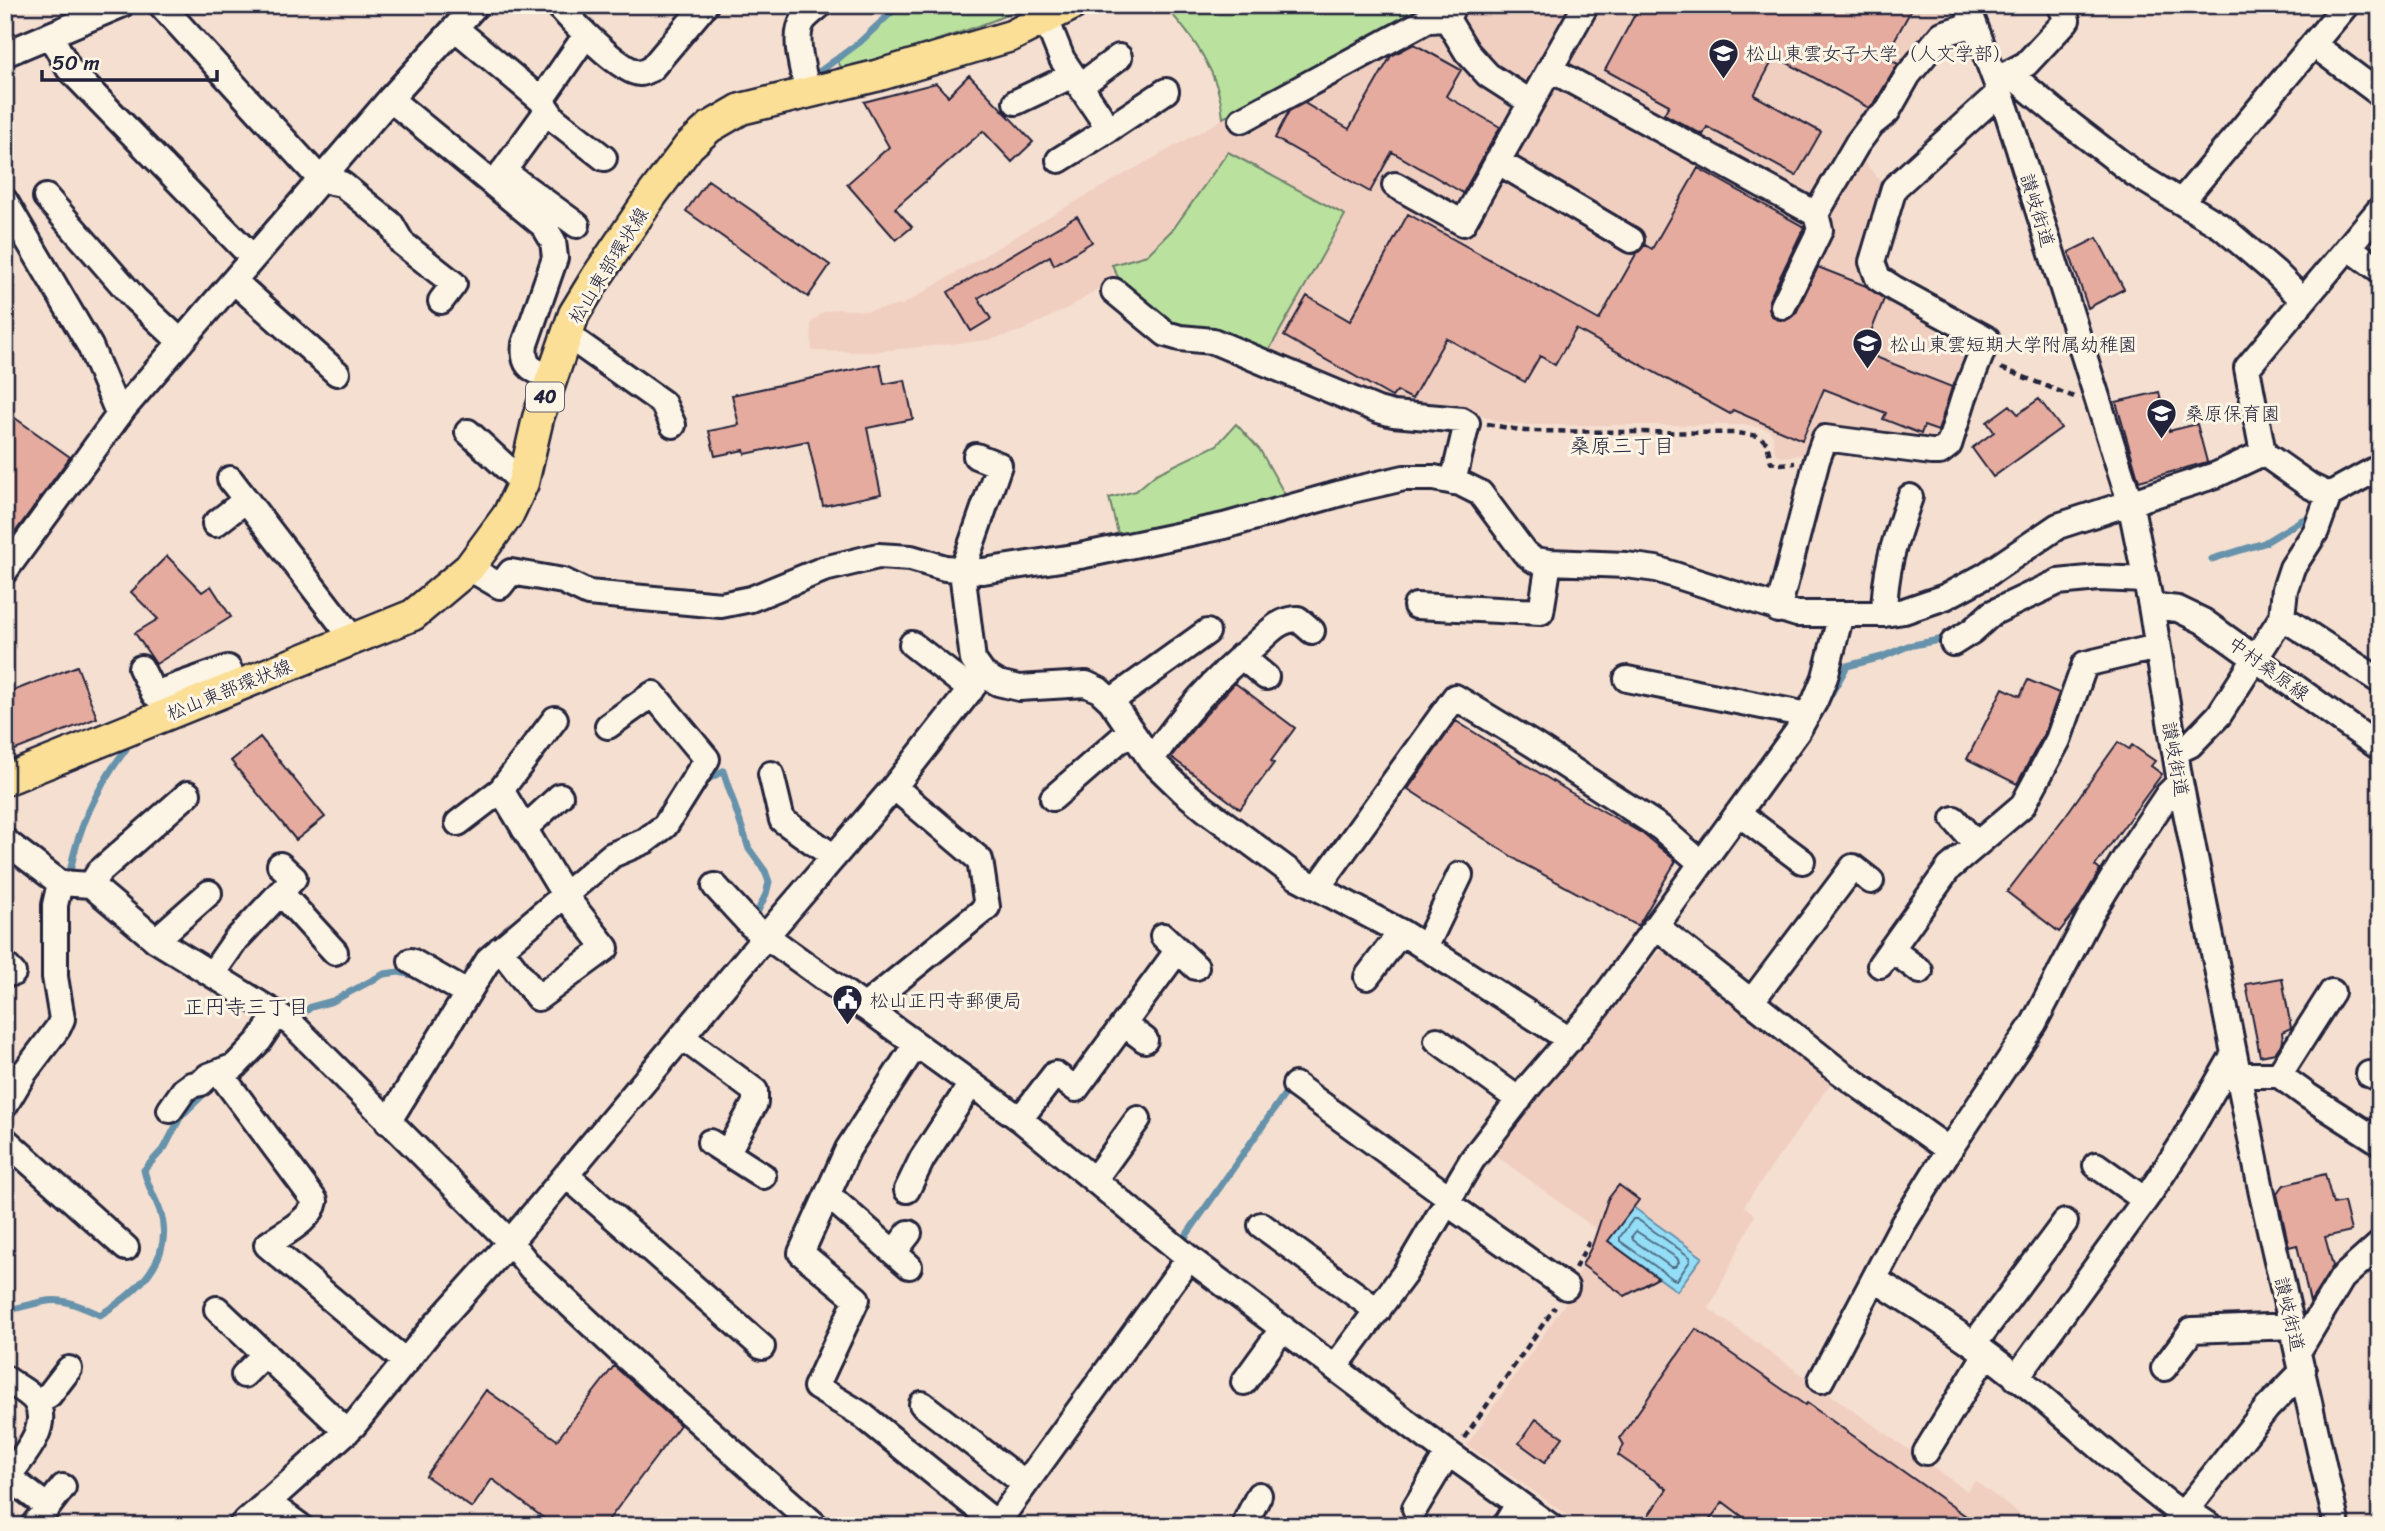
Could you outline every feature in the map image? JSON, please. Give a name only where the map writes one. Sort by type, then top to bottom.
[{"type":"main road","name":"松山東部環状線","points":[[5,780],[413,615],[469,568],[508,514],[523,483],[538,418],[574,314],[652,195],[689,146],[710,127],[741,109],[876,76],[1011,36],[1059,12]]},
{"type":"street","points":[[161,5],[321,180],[342,184],[391,224],[402,243],[454,284],[442,301]]},
{"type":"street","points":[[5,571],[119,415],[390,99],[476,5]]},
{"type":"street","points":[[558,5],[586,35],[627,68],[640,73],[651,69],[696,8]]},
{"type":"street","points":[[808,93],[800,57],[799,36],[802,21],[820,5]]},
{"type":"street","points":[[1395,185],[1464,223],[1587,5]]},
{"type":"street","points":[[1778,610],[1825,438],[1940,452],[1950,445],[1964,397],[1987,339],[1878,278],[1872,262],[1894,188],[2001,82],[2026,64],[2067,20],[2060,5]]},
{"type":"street","points":[[5,54],[105,8]]},
{"type":"street","points":[[2181,202],[2313,44],[2334,8]]},
{"type":"street","points":[[1059,12],[1062,60],[1109,129]]},
{"type":"street","points":[[1242,120],[1427,20],[1450,12],[1467,52],[1488,75],[1530,102]]},
{"type":"street","points":[[1783,306],[1820,230],[1816,214],[1857,144],[1872,124],[1887,112],[1908,75],[1942,34],[1971,14]]},
{"type":"street","name":"讃岐街道","points":[[1971,14],[2001,82],[2130,502],[2151,606],[2180,782],[2262,1194],[2337,1526]]},
{"type":"street","points":[[455,28],[544,105],[554,119],[604,158]]},
{"type":"street","points":[[50,35],[69,69],[253,258]]},
{"type":"street","points":[[499,178],[586,35]]},
{"type":"street","points":[[2313,44],[2380,94]]},
{"type":"street","points":[[1016,102],[1076,80],[1119,57]]},
{"type":"street","points":[[1550,69],[1816,214]]},
{"type":"street","points":[[2001,82],[2070,124],[2135,174],[2222,228],[2276,273],[2303,300]]},
{"type":"street","points":[[1059,160],[1166,91]]},
{"type":"street","points":[[390,99],[499,178],[577,225]]},
{"type":"street","points":[[1497,162],[1631,240]]},
{"type":"street","points":[[499,178],[544,226],[553,241],[555,258],[524,357],[529,367],[552,378]]},
{"type":"street","points":[[46,197],[135,299],[181,342]]},
{"type":"street","points":[[5,201],[90,346],[119,415]]},
{"type":"street","points":[[2329,495],[2310,486],[2263,453],[2247,368],[2380,209]]},
{"type":"street","points":[[2348,247],[2380,270]]},
{"type":"street","points":[[234,281],[337,373]]},
{"type":"street","points":[[1114,290],[1166,334],[1213,341],[1378,410],[1393,414],[1462,419],[1467,423],[1453,482]]},
{"type":"street","points":[[567,335],[663,404],[673,425]]},
{"type":"street","points":[[468,432],[523,483]]},
{"type":"street","points":[[469,568],[500,586],[511,572],[563,581],[588,593],[721,604],[751,598],[824,569],[878,556],[911,558],[961,571],[983,571],[1224,526],[1404,478],[1434,478],[1480,493],[1524,552],[1534,560],[1656,569],[1797,614],[1884,614],[1904,611],[1945,597],[1986,576],[2058,526],[2216,475],[2263,453]]},
{"type":"street","points":[[241,1526],[347,1432],[894,787],[977,682],[961,571],[999,465],[976,456]]},
{"type":"street","points":[[2175,752],[2190,745],[2219,715],[2282,617],[2285,589],[2292,568],[2316,531],[2329,495],[2380,467]]},
{"type":"street","points":[[230,479],[354,639]]},
{"type":"street","points":[[1884,614],[1889,558],[1910,497]]},
{"type":"street","points":[[215,524],[246,500]]},
{"type":"street","points":[[1416,606],[1541,612],[1549,562]]},
{"type":"street","points":[[1953,643],[1992,613],[2058,582],[2098,578],[2146,580]]},
{"type":"street","name":"中村桑原線","points":[[2151,606],[2178,609],[2203,621],[2380,748]]},
{"type":"street","points":[[1335,1367],[1405,1273],[1472,1160],[1595,1010],[1807,715],[1825,677],[1841,614]]},
{"type":"street","points":[[2282,617],[2380,681]]},
{"type":"street","points":[[1151,760],[1184,713],[1204,691],[1285,619],[1298,619],[1312,631]]},
{"type":"street","points":[[1111,701],[1207,632]]},
{"type":"street","points":[[912,644],[977,682],[1019,688],[1086,684],[1099,690],[1111,701],[1151,760],[1205,809],[1297,877],[1401,932],[1570,1040]]},
{"type":"street","points":[[1920,971],[1886,957],[1949,868],[2023,805],[2058,740],[2085,664],[2157,647]]},
{"type":"street","points":[[1241,656],[1266,677]]},
{"type":"street","points":[[141,668],[154,694],[228,668],[237,686]]},
{"type":"street","points":[[1627,679],[1807,715]]},
{"type":"street","points":[[388,1122],[489,959],[612,856],[645,841],[665,826],[707,759],[653,694],[608,726]]},
{"type":"street","points":[[1318,887],[1455,697],[1661,828],[1701,863]]},
{"type":"street","points":[[458,823],[501,790],[555,719]]},
{"type":"street","points":[[1054,798],[1131,730]]},
{"type":"street","points":[[771,774],[782,820],[834,857]]},
{"type":"street","points":[[1821,1380],[1903,1224],[2034,1023],[2091,914],[2127,855],[2168,794],[2180,782]]},
{"type":"street","points":[[864,1007],[987,907],[980,860],[894,787]]},
{"type":"street","points":[[500,949],[538,998],[606,948],[565,896],[501,790]]},
{"type":"street","points":[[91,886],[99,872],[188,794]]},
{"type":"street","points":[[524,829],[560,796]]},
{"type":"street","points":[[1738,813],[1802,861]]},
{"type":"street","points":[[1954,819],[1976,844]]},
{"type":"street","points":[[5,841],[60,883],[91,886],[156,940],[291,1023],[510,1242],[531,1268],[625,1356],[816,1526]]},
{"type":"street","points":[[212,974],[235,940],[294,878],[279,865]]},
{"type":"street","points":[[1751,1002],[1853,867],[1871,881]]},
{"type":"street","points":[[1425,948],[1461,875]]},
{"type":"street","points":[[7,1099],[62,1019],[55,977],[55,905],[60,883]]},
{"type":"street","points":[[715,886],[751,925],[1020,1119],[1189,1258],[1450,1455],[1550,1526]]},
{"type":"street","points":[[156,940],[209,893]]},
{"type":"street","points":[[281,893],[335,952]]},
{"type":"street","points":[[1656,926],[1840,1072],[1949,1150]]},
{"type":"street","points":[[1367,977],[1401,932]]},
{"type":"street","points":[[1020,1119],[1055,1074],[1076,1089],[1124,1024],[1170,943],[1196,967]]},
{"type":"street","points":[[411,961],[467,993]]},
{"type":"street","points":[[2279,1074],[2332,992]]},
{"type":"street","points":[[170,1110],[184,1090],[235,1066],[259,1041],[277,1014]]},
{"type":"street","points":[[1124,1024],[1145,1040]]},
{"type":"street","points":[[682,1037],[755,1091],[755,1103],[719,1147],[763,1176]]},
{"type":"street","points":[[1437,1040],[1519,1100]]},
{"type":"street","points":[[916,1044],[848,1149],[801,1253],[857,1299],[816,1387],[861,1414],[995,1525],[1189,1258]]},
{"type":"street","points":[[2016,1378],[2145,1200],[2236,1064],[2279,1074],[2380,1142]]},
{"type":"street","points":[[219,1072],[314,1201],[314,1208],[307,1216],[267,1245],[406,1362]]},
{"type":"street","points":[[907,1190],[922,1159],[971,1084]]},
{"type":"street","points":[[1295,1085],[1566,1287]]},
{"type":"street","points":[[1094,1180],[1138,1119]]},
{"type":"street","points":[[5,1140],[113,1245]]},
{"type":"street","points":[[2096,1165],[2145,1200]]},
{"type":"street","points":[[566,1175],[762,1347]]},
{"type":"street","points":[[828,1195],[902,1259],[909,1233]]},
{"type":"street","points":[[1926,1452],[1980,1349],[2065,1222]]},
{"type":"street","points":[[1261,1225],[1378,1311]]},
{"type":"street","points":[[2180,1516],[2267,1408],[2342,1278],[2380,1244]]},
{"type":"street","points":[[1874,1279],[1980,1349],[2086,1434],[2180,1516],[2210,1526]]},
{"type":"street","points":[[217,1309],[347,1432]]},
{"type":"street","points":[[1244,1382],[1283,1328]]},
{"type":"street","points":[[2164,1368],[2192,1330],[2299,1349]]},
{"type":"street","points":[[244,1375],[265,1354]]},
{"type":"street","points":[[36,1401],[49,1395],[69,1369]]},
{"type":"street","points":[[5,1378],[36,1401],[41,1422],[38,1433],[8,1476],[40,1516],[63,1487]]},
{"type":"street","points":[[922,1404],[1025,1484]]},
{"type":"street","points":[[1415,1508],[1450,1455]]},
{"type":"street","points":[[1255,1526],[1247,1519],[1259,1495]]},
{"type":"street","points":[[267,1502],[300,1526]]},
{"type":"street","points":[[1505,1526],[1518,1504]]},
{"type":"path","points":[[1978,363],[2008,369],[2075,397],[2099,402]]},
{"type":"path","points":[[1467,423],[1475,421],[1525,431],[1737,433],[1759,436],[1767,443],[1771,462],[1777,464],[1817,460]]},
{"type":"path","points":[[1450,1455],[1554,1308],[1589,1242]]},
{"type":"shaded area","points":[[1164,5],[1952,5],[1954,10],[1908,65],[1859,156],[1887,189],[1868,258],[1981,342],[1944,440],[1781,457],[1775,453],[1773,437],[1769,430],[1749,425],[1519,425],[1496,421],[1467,408],[1394,406],[1268,352],[1121,283],[1117,275],[1060,312],[1021,331],[990,340],[871,352],[812,351],[811,323],[823,312],[838,309],[867,311],[902,305],[1050,216],[1223,119],[1222,99],[1217,82],[1183,26]]},
{"type":"shaded area","points":[[1663,950],[1831,1083],[1744,1206],[1755,1215],[1709,1309],[1967,1491],[1975,1481],[2036,1526],[1583,1526],[1467,1445],[1566,1302],[1597,1230],[1493,1153],[1573,1049],[1586,1045],[1656,955]]},
{"type":"green space","points":[[903,5],[1021,5],[1002,17],[952,35],[877,59],[841,67],[838,62]]},
{"type":"green space","points":[[1164,5],[1422,6],[1357,47],[1223,118],[1217,86],[1204,57]]},
{"type":"green space","points":[[1228,152],[1345,215],[1268,352],[1177,328],[1121,283],[1112,265],[1147,255],[1174,228]]},
{"type":"green space","points":[[1236,424],[1260,450],[1288,500],[1120,541],[1109,498],[1136,491],[1156,474],[1217,445]]},
{"type":"water","points":[[1633,1207],[1702,1257],[1677,1291],[1608,1241]]},
{"type":"building","points":[[1640,5],[1914,5],[1885,57],[1898,64],[1869,108],[1775,56],[1754,95],[1821,132],[1796,176],[1707,127],[1703,135],[1664,114],[1669,105],[1605,70]]},
{"type":"building","points":[[1414,44],[1461,70],[1446,96],[1500,127],[1463,193],[1392,152],[1370,192],[1275,138],[1289,111],[1304,103],[1349,129],[1391,56]]},
{"type":"building","points":[[969,75],[1033,142],[1012,162],[983,131],[895,208],[912,227],[896,240],[847,184],[889,147],[864,102],[936,83],[948,96]]},
{"type":"building","points":[[1698,168],[1804,227],[1769,300],[1770,314],[1776,319],[1785,321],[1796,313],[1818,267],[1866,286],[1884,299],[1863,352],[1952,387],[1938,431],[1924,426],[1921,434],[1883,419],[1886,413],[1824,389],[1802,440],[1733,410],[1730,414],[1576,329],[1555,365],[1540,356],[1525,382],[1446,338],[1412,399],[1397,391],[1392,397],[1284,336],[1307,296],[1350,321],[1408,214],[1599,320],[1636,254],[1645,245],[1652,249]]},
{"type":"building","points":[[708,180],[830,265],[808,297],[686,211]]},
{"type":"building","points":[[1077,216],[1092,242],[1054,265],[1050,256],[978,298],[991,319],[971,331],[948,292]]},
{"type":"building","points":[[2097,238],[2124,289],[2088,308],[2069,252]]},
{"type":"building","points":[[880,364],[884,384],[905,380],[913,419],[867,428],[881,494],[823,506],[808,441],[745,454],[744,450],[715,456],[709,431],[739,425],[732,395]]},
{"type":"building","points":[[2159,392],[2169,431],[2197,424],[2207,462],[2139,481],[2116,402]]},
{"type":"building","points":[[2039,399],[2061,428],[1993,477],[1972,448],[1994,432],[1987,422],[2010,405],[2018,414]]},
{"type":"building","points":[[5,411],[70,457],[16,531],[5,523]]},
{"type":"building","points":[[167,556],[202,592],[211,586],[231,617],[156,664],[135,633],[158,619],[131,592]]},
{"type":"building","points":[[77,666],[97,718],[5,754],[5,694]]},
{"type":"building","points":[[2028,680],[2059,693],[2044,734],[2017,784],[1967,759],[2003,688],[2020,696]]},
{"type":"building","points":[[1235,683],[1295,728],[1271,761],[1274,763],[1240,809],[1171,757]]},
{"type":"building","points":[[1456,721],[1643,834],[1676,861],[1638,926],[1520,862],[1408,789]]},
{"type":"building","points":[[260,737],[325,817],[296,840],[231,761]]},
{"type":"building","points":[[2118,742],[2129,749],[2132,745],[2155,761],[2151,766],[2162,774],[2095,866],[2100,870],[2078,908],[2059,932],[2007,892]]},
{"type":"building","points":[[2282,978],[2291,1028],[2282,1032],[2283,1041],[2275,1053],[2260,1056],[2246,984]]},
{"type":"building","points":[[2325,1174],[2333,1204],[2344,1202],[2351,1231],[2325,1237],[2333,1266],[2310,1302],[2297,1245],[2289,1247],[2277,1194],[2284,1185]]},
{"type":"building","points":[[1619,1185],[1639,1200],[1608,1241],[1658,1278],[1625,1296],[1582,1265],[1592,1246],[1608,1199]]},
{"type":"building","points":[[1696,1329],[1805,1405],[1807,1403],[1980,1526],[1755,1526],[1723,1502],[1705,1526],[1641,1526],[1667,1489],[1618,1455],[1624,1445],[1620,1438]]},
{"type":"building","points":[[614,1366],[680,1425],[604,1526],[554,1526],[492,1479],[472,1508],[426,1476],[486,1390],[557,1440]]},
{"type":"building","points":[[1536,1419],[1563,1437],[1545,1462],[1519,1443]]},
{"type":"waterway","points":[[819,72],[860,42],[899,5]]},
{"type":"waterway","points":[[2212,559],[2264,543],[2302,520],[2314,516]]},
{"type":"waterway","points":[[1826,703],[1847,666],[1882,657],[1908,646],[1949,638]]},
{"type":"waterway","points":[[70,872],[78,839],[90,808],[126,749]]},
{"type":"waterway","points":[[703,782],[723,771],[749,849],[765,871],[769,882],[755,917],[757,922]]},
{"type":"waterway","points":[[296,1019],[311,1007],[333,1001],[384,974],[399,972],[418,976]]},
{"type":"waterway","points":[[1183,1240],[1289,1088]]},
{"type":"waterway","points":[[5,1311],[44,1302],[62,1301],[100,1315],[139,1285],[158,1259],[163,1228],[160,1211],[144,1170],[165,1147],[181,1116],[207,1091]]},
{"type":"place","name":"松山東雲女子大学（人文学部）","points":[[1723,80]]},
{"type":"place","name":"松山東雲短期大学附属幼稚園","points":[[1867,371]]},
{"type":"place","name":"桑原保育園","points":[[2162,440]]},
{"type":"place","name":"松山正円寺郵便局","points":[[847,1027]]},
{"type":"district","name":"桑原三丁目","points":[[1622,446]]},
{"type":"district","name":"正円寺三丁目","points":[[246,1007]]}]
